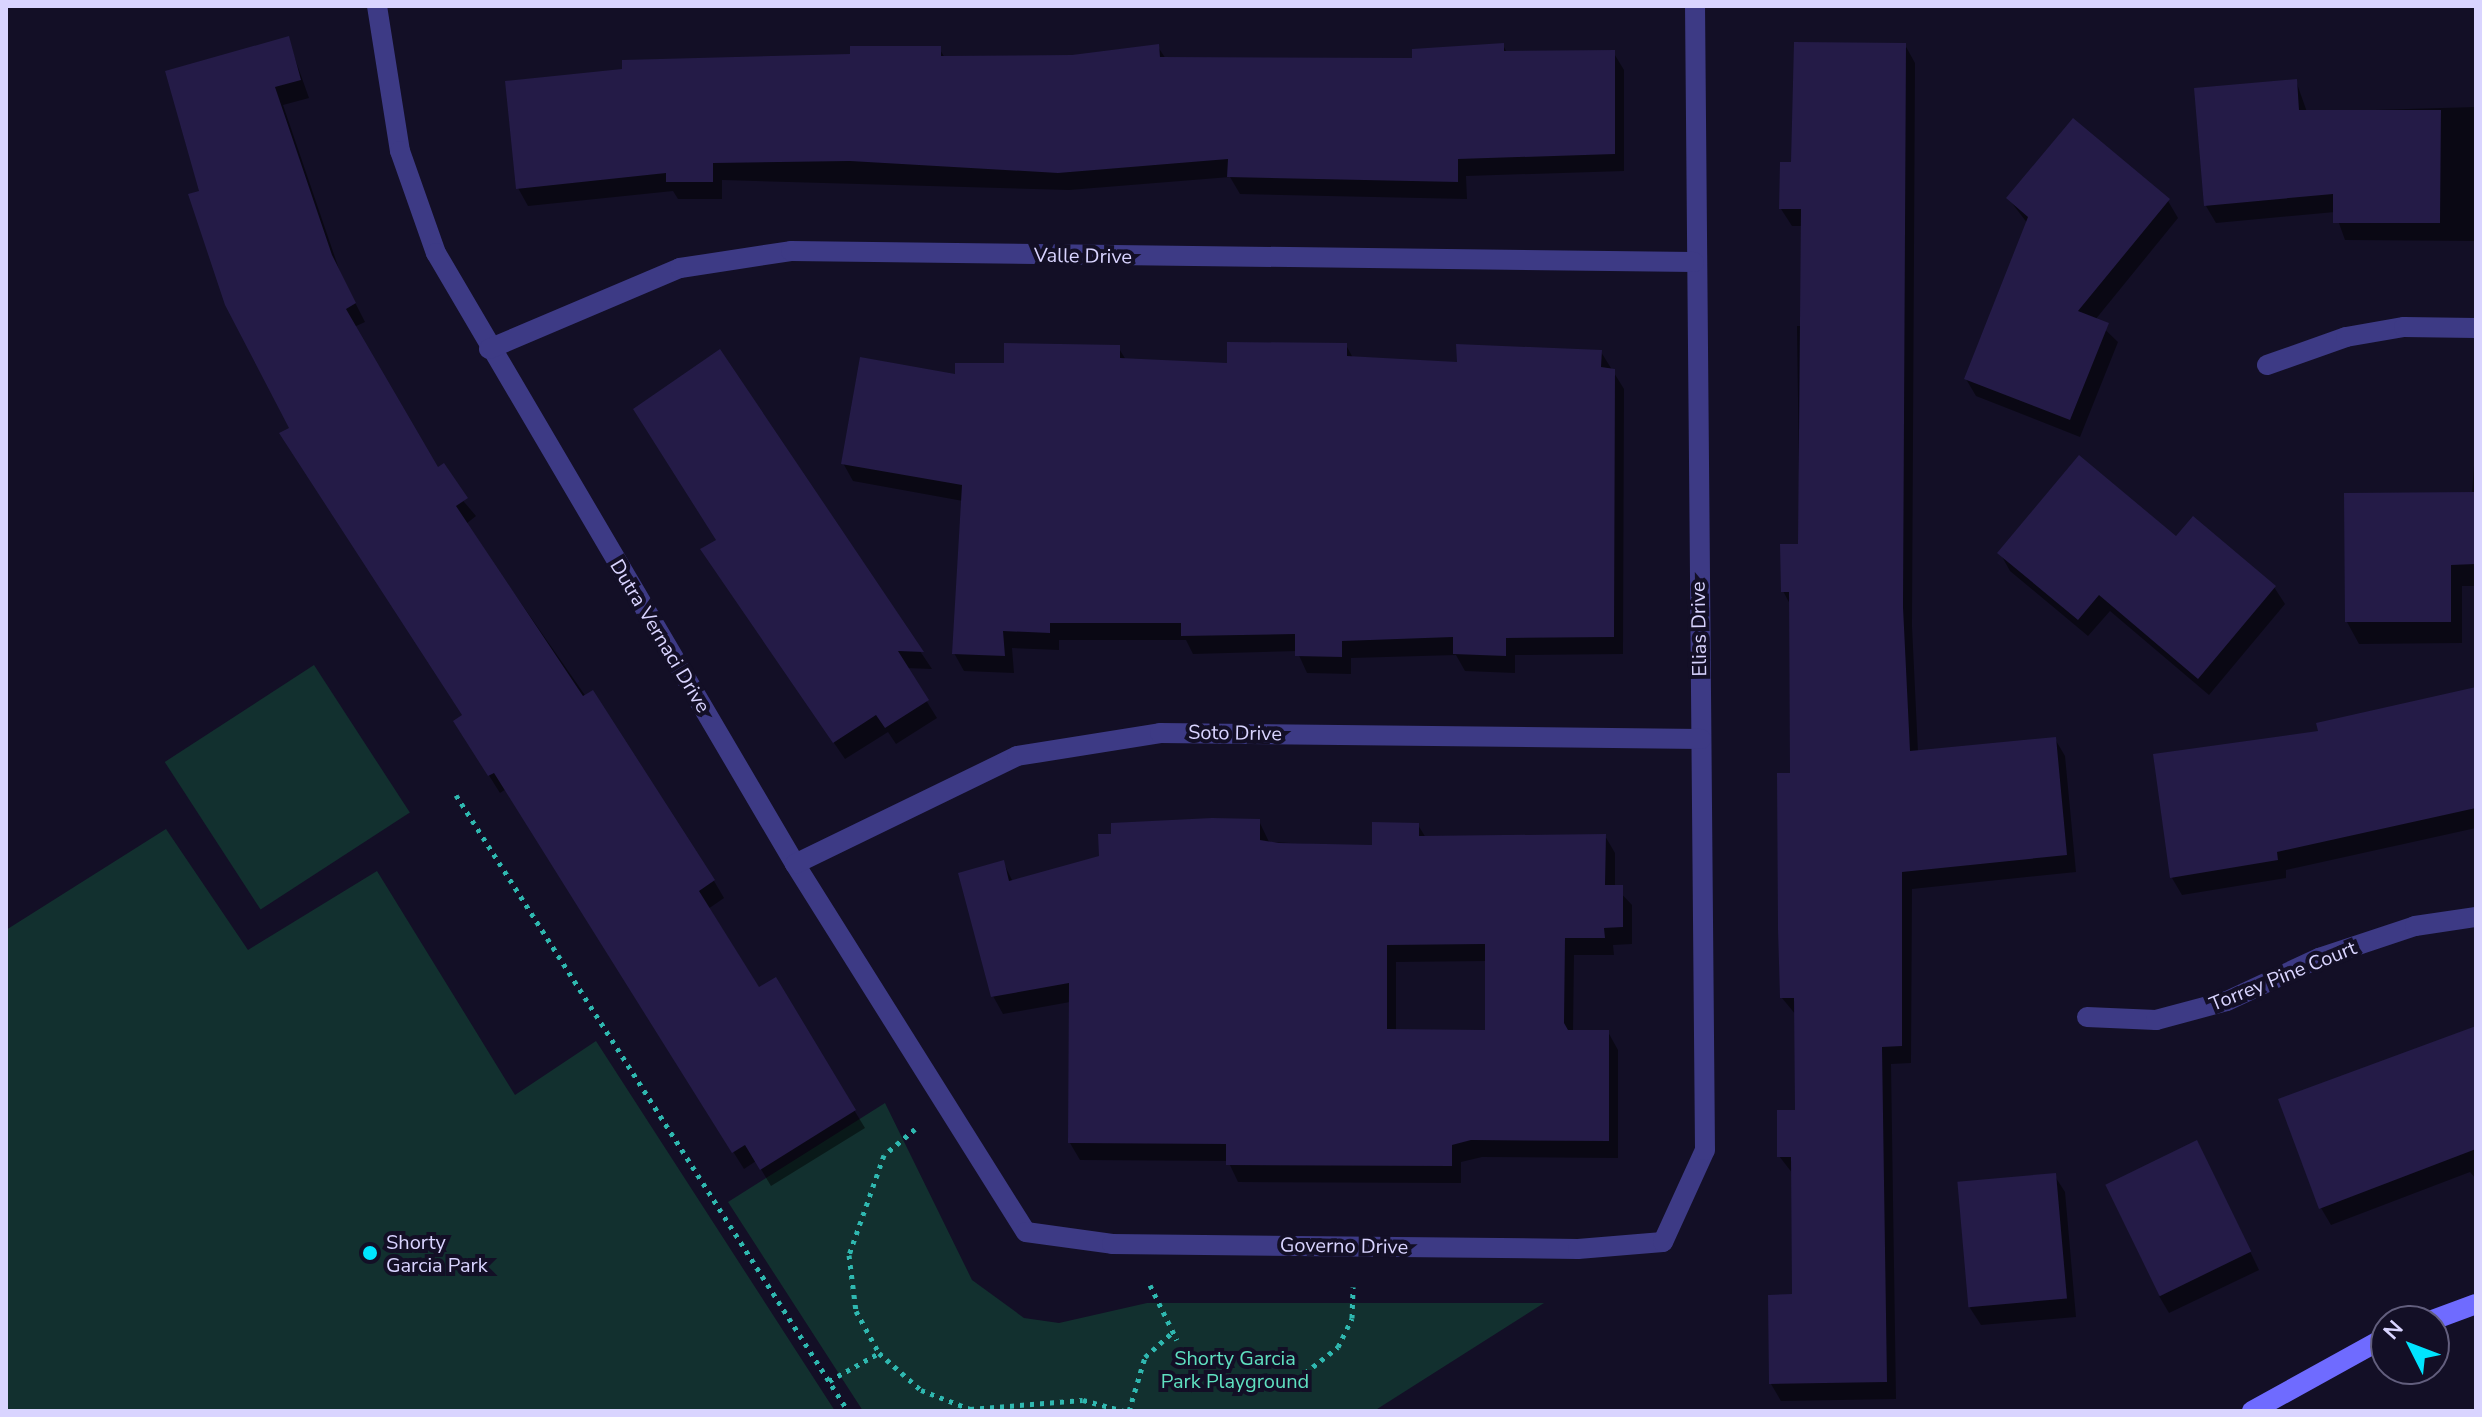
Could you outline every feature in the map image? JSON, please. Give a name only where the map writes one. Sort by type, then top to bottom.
[{"type":"street","name":"Dutra Vernaci Drive","points":[[377,6],[400,151],[436,253],[489,349],[795,864],[1026,1232]]},
{"type":"street","name":"Elias Drive","points":[[1663,1242],[1705,1150],[1694,262],[1695,6]]},
{"type":"street","name":"Valle Drive","points":[[489,349],[680,268],[791,251],[1694,262]]},
{"type":"street","points":[[2267,365],[2346,337],[2404,327],[2476,328]]},
{"type":"street","name":"Soto Drive","points":[[795,864],[1017,756],[1160,733],[1701,739]]},
{"type":"street","name":"Torrey Pine Court","points":[[2087,1017],[2156,1020],[2227,1001],[2319,958],[2415,926],[2476,917]]},
{"type":"street","name":"Governo Drive","points":[[1026,1232],[1151,1244],[1354,1246],[1663,1242]]},
{"type":"street","points":[[2450,1314],[2476,1304]]},
{"type":"street","points":[[2252,1411],[2370,1346]]},
{"type":"path","points":[[456,795],[848,1411]]},
{"type":"path","points":[[942,1102],[884,1155],[861,1204],[849,1255],[856,1311],[879,1353],[921,1390],[970,1409],[1083,1400],[1126,1411],[1145,1357],[1173,1332]]},
{"type":"path","points":[[1151,1244],[1150,1296],[1177,1340]]},
{"type":"path","points":[[1305,1373],[1338,1347],[1352,1318],[1354,1246]]},
{"type":"path","points":[[829,1381],[879,1353]]},
{"type":"green space","points":[[314,665],[410,813],[261,910],[165,762]]},
{"type":"green space","name":"Shorty Garcia Park","points":[[166,829],[248,950],[377,871],[515,1095],[596,1041],[835,1411],[6,1411],[6,930]]},
{"type":"green space","name":"Shorty Garcia Park Playground","points":[[885,1103],[972,1280],[1024,1318],[1059,1323],[1147,1303],[1544,1303],[1374,1411],[863,1411],[728,1202]]},
{"type":"building","points":[[289,36],[301,80],[275,87],[332,255],[356,303],[346,309],[438,467],[444,463],[468,498],[456,506],[583,696],[593,690],[715,880],[699,891],[759,987],[776,977],[856,1110],[760,1170],[745,1145],[732,1153],[494,773],[488,776],[453,721],[462,715],[279,433],[289,428],[225,305],[188,194],[199,191],[165,71]]},
{"type":"building","points":[[1794,42],[1906,43],[1903,607],[1910,751],[2056,737],[2067,855],[1902,872],[1902,1046],[1882,1047],[1887,1382],[1769,1384],[1768,1295],[1792,1294],[1791,1157],[1777,1157],[1777,1110],[1795,1110],[1794,998],[1780,998],[1777,773],[1790,773],[1789,592],[1781,592],[1780,544],[1798,544],[1801,209],[1779,209],[1780,162],[1791,162]]},
{"type":"building","points":[[1504,43],[1504,51],[1615,50],[1615,154],[1458,159],[1458,182],[1227,177],[1228,159],[1058,173],[850,161],[713,163],[713,182],[666,182],[666,173],[516,189],[505,81],[622,69],[622,60],[850,54],[850,46],[941,46],[941,56],[1072,55],[1159,44],[1160,57],[1412,58],[1412,49]]},
{"type":"building","points":[[2297,79],[2299,110],[2441,110],[2440,223],[2333,223],[2333,194],[2204,206],[2194,88]]},
{"type":"building","points":[[2073,118],[2170,199],[2078,311],[2109,323],[2070,420],[1964,379],[2028,217],[2006,198]]},
{"type":"building","points":[[1227,342],[1347,343],[1347,356],[1457,362],[1456,344],[1602,350],[1601,367],[1615,369],[1614,637],[1506,638],[1506,656],[1453,654],[1453,637],[1342,641],[1342,657],[1295,656],[1295,634],[1181,636],[1181,623],[1050,623],[1050,633],[1003,631],[1005,656],[952,654],[962,485],[841,464],[860,357],[955,374],[955,363],[1004,363],[1004,343],[1120,345],[1120,358],[1227,363]]},
{"type":"building","points":[[720,349],[924,652],[898,651],[929,700],[885,728],[876,715],[833,743],[700,549],[716,540],[633,409]]},
{"type":"building","points":[[2079,455],[2176,536],[2193,516],[2276,586],[2198,679],[2099,595],[2078,620],[1997,553]]},
{"type":"building","points":[[2476,492],[2476,564],[2451,565],[2451,622],[2345,622],[2344,493]]},
{"type":"building","points":[[2476,687],[2476,808],[2277,852],[2278,860],[2170,878],[2153,754],[2318,731],[2316,723]]},
{"type":"building","points":[[1260,819],[1260,840],[1279,843],[1372,845],[1372,822],[1419,823],[1419,836],[1606,834],[1605,885],[1623,885],[1623,927],[1604,928],[1605,938],[1565,938],[1564,1023],[1568,1030],[1609,1030],[1609,1141],[1471,1140],[1452,1145],[1452,1166],[1226,1165],[1226,1144],[1068,1143],[1069,983],[991,997],[958,873],[1004,860],[1009,881],[1099,856],[1098,834],[1111,834],[1111,823]],"holes":[[[1485,944],[1485,1030],[1387,1029],[1387,945]]]},
{"type":"building","points":[[2476,1026],[2476,1149],[2319,1209],[2278,1099]]},
{"type":"building","points":[[2197,1140],[2251,1251],[2160,1296],[2105,1185]]},
{"type":"building","points":[[2056,1173],[2067,1299],[1968,1307],[1957,1182]]},
{"type":"place","name":"Shorty Garcia Park","points":[[370,1253]]}]
